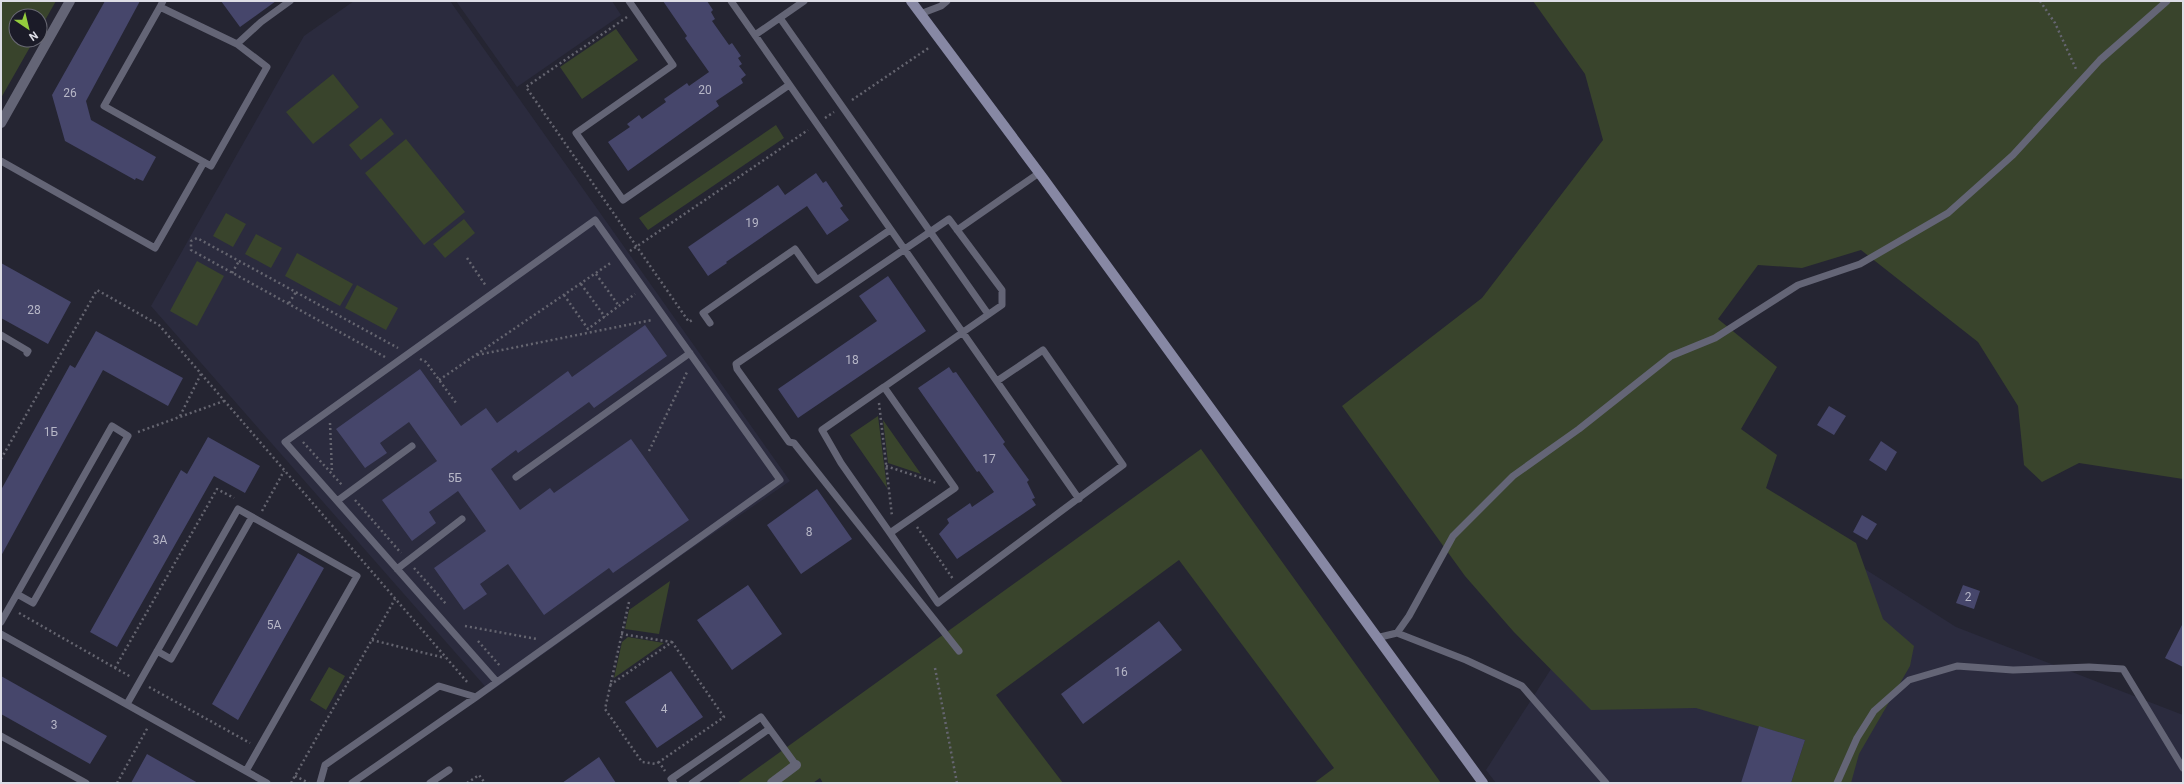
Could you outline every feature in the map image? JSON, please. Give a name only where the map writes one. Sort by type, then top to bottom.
[{"type":"street","points":[[1,123],[70,1]]},
{"type":"street","points":[[911,1],[939,41],[1039,173],[1483,783]]},
{"type":"street","points":[[772,783],[796,765]]},
{"type":"lane","points":[[237,44],[261,22],[290,1]]},
{"type":"lane","points":[[629,1],[673,65],[576,133],[623,200],[789,85]]},
{"type":"lane","points":[[732,1],[903,250],[963,332],[1079,499]]},
{"type":"lane","points":[[755,35],[804,1]]},
{"type":"lane","points":[[920,14],[941,6],[947,1]]},
{"type":"lane","points":[[1397,633],[1409,616],[1452,536],[1513,476],[1579,429],[1671,356],[1715,338],[1798,285],[1860,264],[1948,213],[2013,155],[2100,60],[2167,1]]},
{"type":"lane","points":[[162,4],[237,44],[267,67],[211,166],[104,106],[162,4]]},
{"type":"lane","points":[[780,18],[988,314]]},
{"type":"lane","points":[[1,161],[155,248],[204,162]]},
{"type":"lane","points":[[957,230],[1039,173]]},
{"type":"lane","points":[[959,651],[794,443],[789,442],[737,369],[736,364],[948,219],[1002,290],[1002,305],[822,430],[841,463],[892,532],[938,603],[1123,465],[1043,350],[997,381]]},
{"type":"lane","points":[[352,783],[478,696],[780,480],[595,220],[285,442],[497,682]]},
{"type":"lane","points":[[710,323],[703,313],[795,249],[817,280],[890,230]]},
{"type":"lane","points":[[1,335],[28,351],[27,354]]},
{"type":"lane","points":[[516,477],[692,356]]},
{"type":"lane","points":[[881,389],[954,489],[892,532]]},
{"type":"lane","points":[[1,622],[112,426],[128,436],[33,603],[17,594]]},
{"type":"lane","points":[[337,501],[412,446]]},
{"type":"lane","points":[[127,704],[238,508],[253,513],[357,576],[246,771]]},
{"type":"lane","points":[[157,651],[171,659],[253,513]]},
{"type":"lane","points":[[397,569],[462,519]]},
{"type":"lane","points":[[1376,638],[1397,633],[1466,660],[1522,686],[1606,783]]},
{"type":"lane","points":[[1,634],[267,783]]},
{"type":"lane","points":[[1837,783],[1857,738],[1874,711],[1909,680],[1957,666],[2013,670],[2089,667],[2123,669],[2183,768]]},
{"type":"lane","points":[[320,783],[325,765],[439,686],[478,696]]},
{"type":"lane","points":[[672,781],[761,717],[796,765]]},
{"type":"lane","points":[[692,783],[769,729]]},
{"type":"lane","points":[[1,736],[86,783]]},
{"type":"lane","points":[[430,783],[449,770]]},
{"type":"path","points":[[2040,1],[2055,23],[2081,81]]},
{"type":"path","points":[[439,380],[939,41]]},
{"type":"path","points":[[396,363],[191,250],[191,241],[197,238],[408,354],[426,362],[456,403]]},
{"type":"path","points":[[467,258],[492,295]]},
{"type":"path","points":[[232,272],[239,261]]},
{"type":"path","points":[[596,274],[619,306]]},
{"type":"path","points":[[581,284],[605,317]]},
{"type":"path","points":[[564,295],[588,329],[643,288]]},
{"type":"path","points":[[1,459],[97,290],[159,325],[478,696]]},
{"type":"path","points":[[289,303],[296,292]]},
{"type":"path","points":[[476,355],[665,318]]},
{"type":"path","points":[[649,452],[692,356]]},
{"type":"path","points":[[180,416],[201,374]]},
{"type":"path","points":[[881,389],[892,532]]},
{"type":"path","points":[[128,436],[224,401]]},
{"type":"path","points":[[330,410],[332,474]]},
{"type":"path","points":[[886,466],[954,489]]},
{"type":"path","points":[[253,513],[261,513],[284,471]]},
{"type":"path","points":[[115,668],[217,488],[236,499]]},
{"type":"path","points":[[911,518],[959,588]]},
{"type":"path","points":[[291,783],[395,600]]},
{"type":"path","points":[[621,634],[672,642],[724,716],[656,764],[642,762],[605,709],[621,634],[628,603]]},
{"type":"path","points":[[465,626],[553,642]]},
{"type":"path","points":[[372,640],[446,658]]},
{"type":"path","points":[[610,686],[672,642]]},
{"type":"path","points":[[935,668],[957,783]]},
{"type":"path","points":[[117,783],[153,719]]},
{"type":"path","points":[[659,762],[672,781]]},
{"type":"path","points":[[467,783],[479,775],[485,783]]},
{"type":"path","points":[[295,776],[309,783]]},
{"type":"shaded area","points":[[354,1],[450,1],[790,481],[685,553],[490,692],[151,306],[304,36]]},
{"type":"shaded area","points":[[456,1],[612,1],[621,15],[517,87]]},
{"type":"shaded area","points":[[1648,431],[1956,627],[2183,715],[2183,783],[1496,783],[1486,770],[1551,669]]},
{"type":"green space","points":[[1,1],[56,1],[48,15],[48,8],[8,8],[8,48],[29,48],[1,98]]},
{"type":"green space","points":[[1533,1],[2183,1],[2183,479],[2079,463],[2042,482],[2024,465],[2018,406],[1978,342],[1861,250],[1802,268],[1758,265],[1718,319],[1777,367],[1741,429],[1777,455],[1766,488],[1856,543],[1883,619],[1914,646],[1910,666],[1859,754],[1851,783],[1791,783],[1805,740],[1696,708],[1591,710],[1513,631],[1465,576],[1342,406],[1482,298],[1603,140],[1585,74]]},
{"type":"green space","points":[[616,29],[638,60],[582,99],[560,67]]},
{"type":"green space","points":[[333,74],[359,107],[313,144],[286,112]]},
{"type":"green space","points":[[381,118],[394,134],[361,160],[349,145]]},
{"type":"green space","points":[[776,125],[784,138],[648,230],[639,218]]},
{"type":"green space","points":[[406,139],[465,212],[424,245],[365,173]]},
{"type":"green space","points":[[226,213],[246,224],[233,247],[213,236]]},
{"type":"green space","points":[[464,219],[475,233],[445,258],[433,244]]},
{"type":"green space","points":[[256,234],[282,248],[271,268],[245,254]]},
{"type":"green space","points":[[297,253],[353,284],[340,306],[285,276]]},
{"type":"green space","points":[[197,261],[224,276],[197,326],[170,311]]},
{"type":"green space","points":[[357,285],[398,308],[386,330],[345,308]]},
{"type":"green space","points":[[878,416],[887,488],[850,435]]},
{"type":"green space","points":[[883,420],[921,474],[888,463]]},
{"type":"green space","points":[[1201,449],[1441,783],[1314,783],[1334,768],[1179,560],[996,695],[1063,783],[823,783],[820,778],[813,783],[737,783]]},
{"type":"green space","points":[[670,581],[659,634],[625,629],[629,610]]},
{"type":"green space","points":[[628,637],[664,643],[614,678],[622,642]]},
{"type":"green space","points":[[329,667],[345,676],[326,710],[310,700]]},
{"type":"building","points":[[105,1],[140,1],[86,101],[91,120],[156,157],[143,181],[136,178],[135,180],[65,141],[52,95]]},
{"type":"building","points":[[221,1],[276,1],[240,27]]},
{"type":"building","points":[[663,1],[707,1],[713,10],[711,12],[715,19],[712,21],[729,45],[732,43],[741,56],[738,58],[742,64],[739,66],[746,75],[741,79],[743,83],[716,101],[719,106],[628,171],[608,142],[630,127],[627,124],[639,115],[642,119],[666,102],[664,99],[687,83],[689,86],[709,72],[685,38],[687,36]]},
{"type":"building","points":[[816,173],[823,183],[826,181],[843,206],[840,208],[849,220],[827,235],[807,206],[708,276],[688,247],[778,185],[785,195]]},
{"type":"building","points":[[1,263],[71,302],[48,344],[1,318]]},
{"type":"building","points":[[888,276],[926,331],[798,418],[778,389],[877,321],[859,296]]},
{"type":"building","points":[[645,325],[667,356],[594,408],[589,402],[518,453],[516,450],[491,469],[520,510],[550,488],[554,493],[631,439],[689,520],[613,573],[609,568],[544,615],[508,564],[480,584],[487,594],[464,610],[434,568],[486,531],[458,491],[429,512],[436,523],[412,541],[382,500],[437,461],[409,422],[380,443],[387,453],[365,468],[336,429],[420,369],[461,426],[486,408],[497,423],[568,371],[572,377]]},
{"type":"building","points":[[96,331],[183,378],[168,406],[103,370],[1,556],[1,490],[70,365],[75,368]]},
{"type":"building","points":[[949,367],[953,373],[956,372],[1005,442],[1003,444],[1029,480],[1027,482],[1035,498],[1032,499],[1036,505],[957,559],[939,534],[949,523],[947,519],[970,503],[972,507],[994,492],[979,471],[977,472],[918,388]]},
{"type":"building","points":[[1829,406],[1846,416],[1834,435],[1817,425]]},
{"type":"building","points":[[208,437],[260,466],[245,493],[214,476],[117,647],[90,632],[181,470],[187,474]]},
{"type":"building","points":[[1881,441],[1897,452],[1886,471],[1869,460]]},
{"type":"building","points":[[817,489],[852,539],[801,574],[767,525]]},
{"type":"building","points":[[1862,515],[1877,524],[1867,540],[1853,532]]},
{"type":"building","points":[[298,553],[324,568],[238,720],[212,704]]},
{"type":"building","points":[[748,585],[782,634],[732,670],[697,620]]},
{"type":"building","points":[[1963,585],[1980,591],[1974,609],[1956,603]]},
{"type":"building","points":[[1159,621],[1182,650],[1083,724],[1061,694]]},
{"type":"building","points":[[2183,623],[2183,667],[2165,658]]},
{"type":"building","points":[[671,671],[703,717],[657,748],[625,702]]},
{"type":"building","points":[[1,676],[107,736],[90,764],[1,714]]},
{"type":"building","points":[[1759,726],[1805,740],[1791,783],[1741,783]]},
{"type":"building","points":[[147,754],[198,783],[131,783]]},
{"type":"building","points":[[599,757],[616,783],[562,783]]}]
